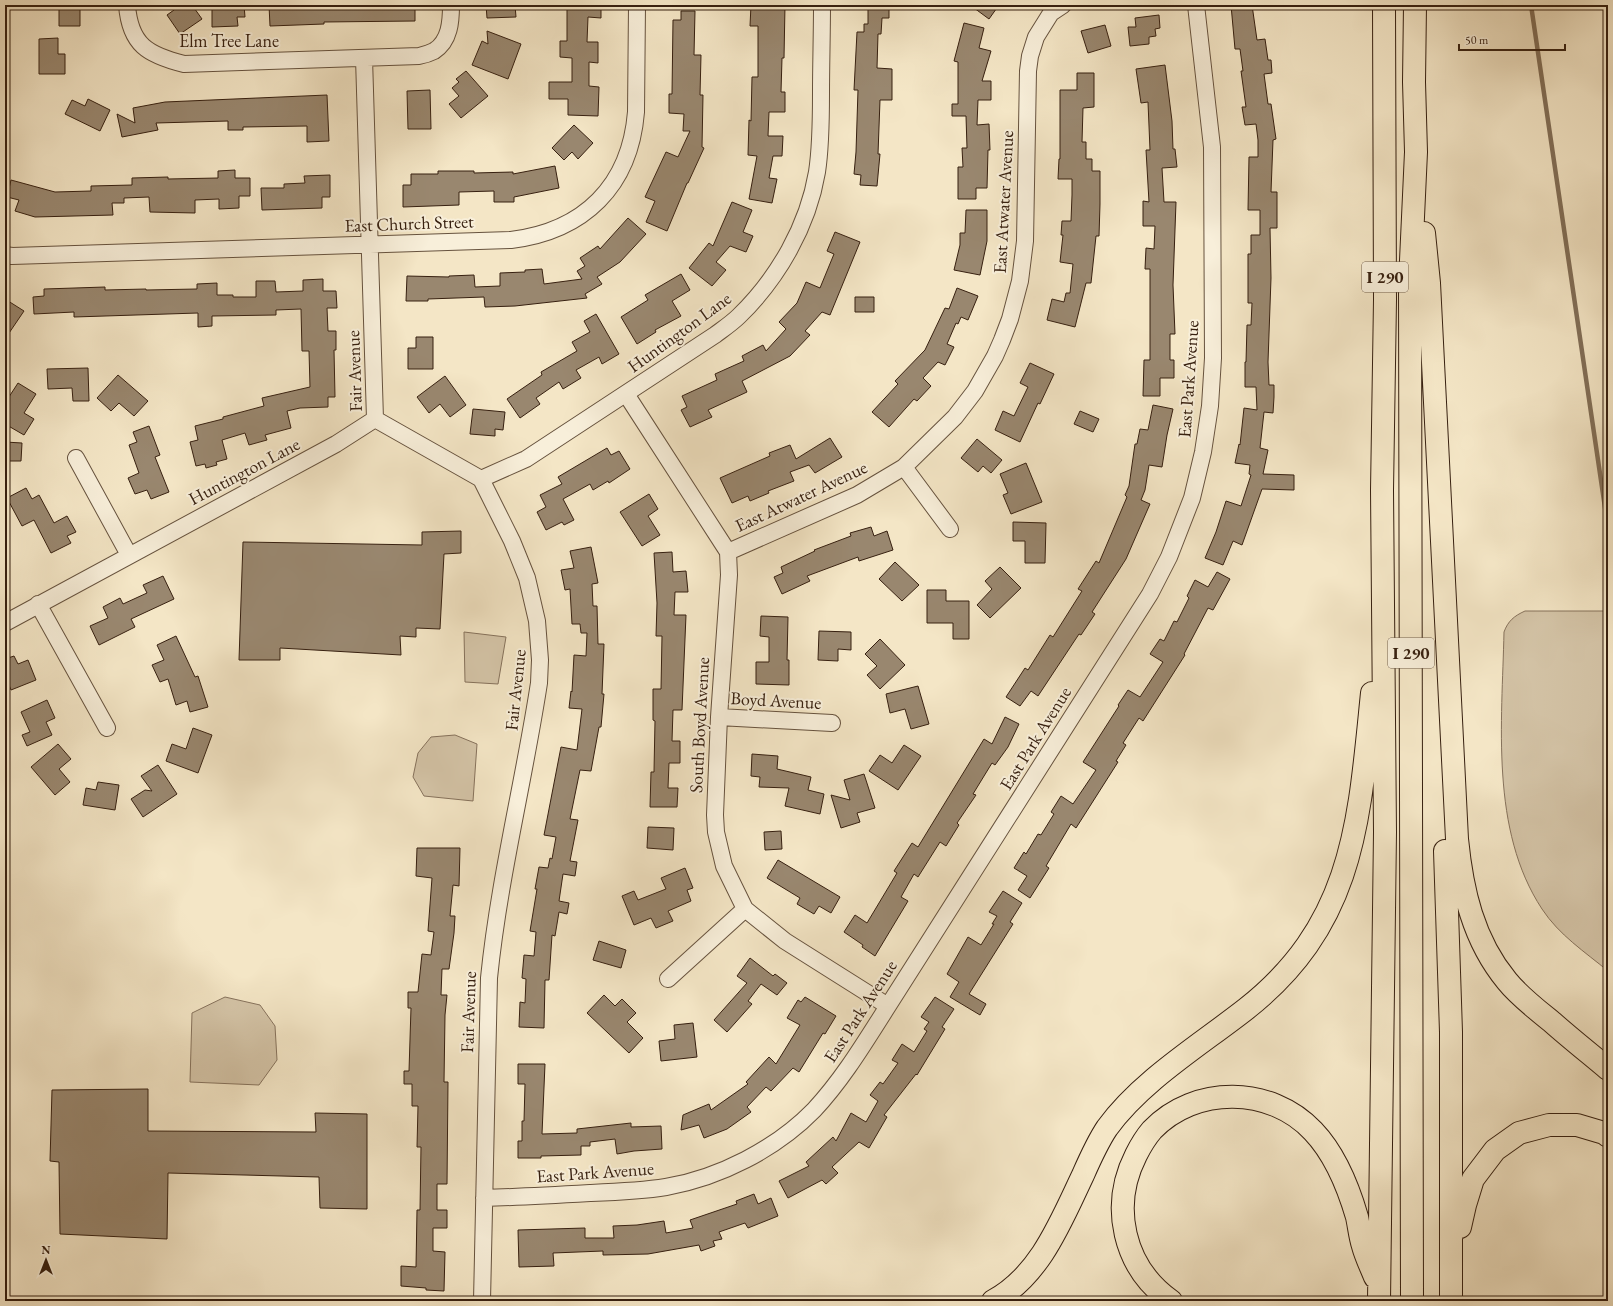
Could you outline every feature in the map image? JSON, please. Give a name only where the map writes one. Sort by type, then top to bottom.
[{"type":"highway","name":"I 290","points":[[1379,1295],[1385,832],[1383,548],[1384,5]]},
{"type":"highway","name":"I 290","points":[[1412,1301],[1410,282],[1416,152],[1414,82],[1415,5]]},
{"type":"highway","points":[[1416,152],[1429,283],[1457,839],[1466,902],[1475,927],[1489,955],[1507,981],[1532,1006],[1608,1069]]},
{"type":"highway","points":[[994,1301],[1004,1295],[1026,1276],[1045,1250],[1094,1150],[1106,1129],[1120,1112],[1153,1080],[1248,1007],[1269,988],[1289,969],[1308,945],[1324,919],[1346,868],[1354,837],[1361,793],[1375,655],[1383,548]]},
{"type":"highway","points":[[1443,573],[1445,854],[1451,1032],[1451,1293]]},
{"type":"highway","points":[[1171,1301],[1149,1279],[1130,1248],[1123,1225],[1123,1199],[1127,1175],[1139,1149],[1152,1130],[1183,1108],[1210,1099],[1231,1096],[1261,1101],[1286,1111],[1313,1131],[1322,1143],[1334,1160],[1346,1187],[1357,1217],[1363,1246],[1379,1295]]},
{"type":"highway","points":[[1451,1293],[1459,1234],[1465,1205],[1473,1179],[1495,1150],[1519,1133],[1549,1125],[1577,1125],[1604,1133],[1608,1136]]},
{"type":"street","name":"Elm Tree Lane","points":[[128,5],[132,26],[138,42],[152,53],[184,64],[419,56],[434,51],[442,44],[448,33],[451,20],[451,5]]},
{"type":"street","name":"East Church Street","points":[[5,255],[12,256],[511,240],[544,234],[559,228],[594,206],[620,172],[628,155],[634,129],[637,5]]},
{"type":"street","name":"Huntington Lane","points":[[481,479],[526,459],[716,335],[739,317],[760,294],[776,272],[793,243],[808,206],[817,173],[820,148],[822,5]]},
{"type":"street","name":"East Atwater Avenue","points":[[728,552],[857,495],[904,467],[955,417],[975,391],[995,356],[1010,319],[1020,281],[1025,241],[1028,71],[1030,56],[1036,37],[1051,13],[1063,5]]},
{"type":"street","name":"East Park Avenue","points":[[484,1198],[631,1191],[666,1187],[703,1178],[732,1166],[761,1151],[788,1132],[813,1111],[844,1074],[1150,594],[1169,557],[1192,498],[1203,452],[1210,406],[1213,351],[1212,147],[1196,5]]},
{"type":"street","name":"Fair Avenue","points":[[364,58],[375,419],[481,479],[512,542],[527,578],[537,621],[540,660],[539,683],[499,900],[492,948],[487,1034],[482,1301]]},
{"type":"street","points":[[626,394],[728,552]]},
{"type":"street","name":"Huntington Lane","points":[[5,623],[336,444],[375,419]]},
{"type":"street","points":[[76,458],[129,555]]},
{"type":"street","points":[[904,467],[950,530]]},
{"type":"street","name":"South Boyd Avenue","points":[[728,552],[729,576],[719,717],[715,815],[716,832],[724,866],[745,909],[785,940],[888,1006]]},
{"type":"street","points":[[38,604],[107,728]]},
{"type":"street","name":"Boyd Avenue","points":[[719,717],[832,723]]},
{"type":"street","points":[[668,979],[745,909]]},
{"type":"shaded area","points":[[1525,611],[1608,611],[1608,971],[1564,935],[1542,909],[1525,878],[1514,845],[1507,811],[1501,739],[1504,632],[1512,619]]},
{"type":"shaded area","points":[[464,632],[506,637],[498,684],[465,682]]},
{"type":"shaded area","points":[[455,735],[477,744],[473,801],[424,796],[413,777],[418,753],[431,737]]},
{"type":"shaded area","points":[[225,997],[260,1005],[275,1026],[277,1060],[259,1085],[190,1082],[192,1013]]},
{"type":"building","points":[[59,5],[80,5],[80,26],[59,26]]},
{"type":"building","points":[[171,5],[192,5],[202,19],[180,34],[167,15],[174,10]]},
{"type":"building","points":[[212,5],[244,5],[245,17],[237,17],[238,26],[212,27]]},
{"type":"building","points":[[269,5],[415,5],[415,21],[324,22],[324,24],[270,26]]},
{"type":"building","points":[[486,5],[515,5],[516,17],[487,18]]},
{"type":"building","points":[[567,5],[601,5],[601,18],[588,17],[587,42],[598,42],[598,63],[589,62],[589,86],[599,87],[598,116],[568,115],[568,99],[549,99],[549,82],[572,82],[572,58],[560,57],[560,41],[567,41]]},
{"type":"building","points":[[751,5],[785,5],[784,58],[782,58],[781,92],[785,92],[785,112],[769,112],[768,136],[783,136],[782,156],[773,156],[769,178],[777,179],[772,203],[749,199],[757,156],[748,155],[749,120],[751,121],[752,77],[758,77],[758,26],[750,26]]},
{"type":"building","points":[[868,5],[889,5],[889,18],[882,18],[881,34],[878,34],[877,68],[892,69],[892,100],[880,100],[878,154],[880,154],[877,186],[860,185],[861,175],[854,174],[858,90],[854,90],[857,32],[864,32],[864,24],[868,24]]},
{"type":"building","points":[[970,5],[999,5],[989,19]]},
{"type":"building","points":[[1231,5],[1252,5],[1257,40],[1265,39],[1268,60],[1271,60],[1272,73],[1264,74],[1268,104],[1271,104],[1276,139],[1273,140],[1271,192],[1277,192],[1277,228],[1270,228],[1271,278],[1268,362],[1269,385],[1274,385],[1274,397],[1273,413],[1264,412],[1260,448],[1268,450],[1263,474],[1294,475],[1294,490],[1262,489],[1242,545],[1233,541],[1223,565],[1205,558],[1216,532],[1226,501],[1241,506],[1251,475],[1249,474],[1250,465],[1235,463],[1239,444],[1240,445],[1244,408],[1257,410],[1256,387],[1245,387],[1245,362],[1247,325],[1251,325],[1252,303],[1248,303],[1248,254],[1251,254],[1251,235],[1260,235],[1260,210],[1248,210],[1249,157],[1258,157],[1256,124],[1245,125],[1242,107],[1246,107],[1241,71],[1243,71],[1240,49],[1235,49]]},
{"type":"building","points":[[681,11],[695,11],[694,55],[701,55],[700,95],[703,95],[702,147],[704,148],[687,183],[667,231],[646,222],[655,201],[645,197],[666,152],[678,157],[690,131],[683,131],[684,114],[669,113],[669,94],[672,94],[673,20],[681,20]]},
{"type":"building","points":[[1159,15],[1160,28],[1155,29],[1156,36],[1149,37],[1149,44],[1130,46],[1128,27],[1136,27],[1135,18]]},
{"type":"building","points":[[964,23],[984,28],[979,48],[991,51],[982,81],[991,81],[991,100],[978,100],[977,125],[989,124],[990,150],[988,150],[987,188],[976,188],[976,199],[958,199],[958,167],[963,167],[962,148],[967,148],[966,116],[952,116],[952,104],[958,104],[958,62],[954,61]]},
{"type":"building","points":[[1105,25],[1111,46],[1088,53],[1081,31]]},
{"type":"building","points":[[487,31],[521,44],[508,79],[472,65],[482,41],[488,44]]},
{"type":"building","points":[[58,38],[58,54],[65,54],[65,74],[39,74],[39,39]]},
{"type":"building","points":[[1165,65],[1172,121],[1173,149],[1175,149],[1177,167],[1162,168],[1164,202],[1176,202],[1173,285],[1175,334],[1170,334],[1170,360],[1174,360],[1174,378],[1160,378],[1160,396],[1143,396],[1144,360],[1150,360],[1150,269],[1145,269],[1146,248],[1154,249],[1155,226],[1143,226],[1143,201],[1149,202],[1146,150],[1150,150],[1148,102],[1141,103],[1136,69]]},
{"type":"building","points":[[466,71],[488,96],[461,118],[449,104],[459,96],[452,88],[459,82],[456,79]]},
{"type":"building","points":[[1077,73],[1094,73],[1094,107],[1083,108],[1082,142],[1086,142],[1086,159],[1092,159],[1092,171],[1100,171],[1100,204],[1099,236],[1096,236],[1091,283],[1086,283],[1075,327],[1047,320],[1052,299],[1064,302],[1066,293],[1070,293],[1073,264],[1060,262],[1063,235],[1061,235],[1062,221],[1071,221],[1072,179],[1058,179],[1060,159],[1060,90],[1077,90]]},
{"type":"building","points":[[430,90],[431,129],[408,129],[407,91]]},
{"type":"building","points":[[327,95],[329,141],[307,142],[307,126],[243,127],[243,130],[228,130],[228,121],[156,123],[158,130],[122,137],[117,114],[135,123],[133,108],[165,102]]},
{"type":"building","points":[[88,99],[110,110],[100,131],[65,114],[72,100],[85,106]]},
{"type":"building","points":[[574,125],[593,143],[578,159],[572,152],[564,160],[552,148]]},
{"type":"building","points":[[555,166],[559,188],[514,197],[514,202],[494,202],[494,191],[459,192],[459,205],[403,207],[403,185],[411,185],[411,174],[438,174],[438,171],[474,171],[474,173],[513,172],[513,174]]},
{"type":"building","points":[[235,170],[235,178],[250,178],[250,196],[239,196],[239,208],[219,209],[219,199],[195,200],[195,213],[150,212],[149,197],[124,198],[124,203],[112,203],[113,215],[35,217],[15,211],[19,200],[7,197],[11,180],[55,192],[91,191],[91,186],[132,185],[132,178],[218,178],[218,171]]},
{"type":"building","points":[[330,175],[330,197],[322,197],[322,208],[262,210],[261,188],[284,188],[284,184],[305,183],[304,176]]},
{"type":"building","points":[[732,202],[752,210],[743,232],[753,236],[746,252],[730,246],[716,262],[726,270],[712,286],[689,268],[709,243],[713,246]]},
{"type":"building","points":[[966,210],[987,210],[987,241],[980,275],[954,270],[960,245],[960,233],[965,233]]},
{"type":"building","points":[[628,218],[646,234],[620,262],[597,277],[602,284],[585,294],[587,298],[515,306],[485,307],[484,297],[406,301],[407,276],[449,277],[474,275],[475,287],[500,286],[500,273],[525,272],[525,270],[542,269],[544,284],[582,279],[577,271],[585,266],[580,258],[598,246],[600,249]]},
{"type":"building","points":[[835,232],[860,242],[830,315],[822,312],[805,331],[810,335],[790,356],[742,381],[747,392],[708,410],[712,417],[690,427],[681,410],[687,407],[682,396],[717,380],[715,374],[744,361],[742,356],[763,345],[766,351],[786,329],[779,322],[797,303],[806,282],[820,288],[834,254],[827,251]]},
{"type":"building","points":[[681,274],[690,290],[672,301],[681,316],[655,330],[656,332],[637,344],[621,317],[648,300],[645,295]]},
{"type":"building","points":[[323,279],[323,291],[336,291],[337,308],[327,308],[328,331],[336,331],[336,350],[334,350],[335,397],[328,397],[328,407],[300,408],[287,411],[291,428],[265,435],[267,440],[249,445],[245,433],[222,440],[227,459],[216,462],[217,465],[206,468],[205,464],[196,466],[190,442],[198,440],[195,426],[264,406],[262,398],[310,387],[309,351],[302,351],[301,309],[276,310],[276,315],[212,316],[212,326],[198,327],[198,313],[74,317],[74,312],[34,314],[33,297],[44,296],[44,289],[105,287],[105,290],[197,289],[197,284],[217,283],[217,295],[256,297],[256,281],[275,281],[276,292],[303,291],[303,280]]},
{"type":"building","points":[[957,288],[978,296],[968,320],[961,317],[958,324],[956,323],[947,344],[954,347],[945,365],[938,362],[923,378],[931,386],[917,401],[914,399],[889,427],[872,412],[898,384],[895,381],[925,350],[945,308],[949,309]]},
{"type":"building","points":[[855,297],[874,297],[874,312],[855,312]]},
{"type":"building","points":[[5,299],[24,311],[5,339]]},
{"type":"building","points":[[596,314],[619,354],[602,364],[599,357],[576,370],[581,378],[563,389],[559,382],[536,398],[540,404],[520,418],[507,399],[542,375],[541,372],[577,351],[572,342],[590,332],[584,321]]},
{"type":"building","points":[[416,337],[433,337],[433,369],[408,369],[408,348],[416,348]]},
{"type":"building","points":[[1030,363],[1054,374],[1040,404],[1038,403],[1020,442],[995,430],[1003,411],[1014,416],[1028,387],[1020,383]]},
{"type":"building","points":[[88,368],[89,401],[73,401],[72,388],[48,389],[47,369]]},
{"type":"building","points":[[118,375],[148,401],[134,416],[119,403],[111,411],[97,398]]},
{"type":"building","points":[[445,376],[466,405],[450,417],[440,404],[429,413],[417,397]]},
{"type":"building","points":[[18,383],[36,394],[24,413],[34,419],[24,435],[5,424],[5,403]]},
{"type":"building","points":[[1153,405],[1173,409],[1162,467],[1149,465],[1145,490],[1141,500],[1150,504],[1126,559],[1092,612],[1095,614],[1081,635],[1079,634],[1038,696],[1031,691],[1020,706],[1006,697],[1025,668],[1028,670],[1050,635],[1053,637],[1082,591],[1078,589],[1096,561],[1099,563],[1127,497],[1125,495],[1129,486],[1135,444],[1137,444],[1140,429],[1148,430]]},
{"type":"building","points":[[473,409],[505,412],[503,430],[495,429],[495,436],[470,434]]},
{"type":"building","points":[[1080,411],[1099,419],[1093,432],[1074,424]]},
{"type":"building","points":[[149,426],[160,455],[155,457],[169,492],[151,499],[147,490],[135,494],[128,478],[139,473],[129,445],[137,442],[133,432]]},
{"type":"building","points":[[830,438],[842,457],[815,473],[809,465],[790,472],[794,481],[768,491],[769,493],[750,501],[748,496],[732,503],[720,478],[770,456],[769,453],[790,445],[796,459]]},
{"type":"building","points":[[977,439],[1002,460],[991,473],[983,466],[978,472],[961,458]]},
{"type":"building","points":[[5,442],[22,443],[21,461],[5,461]]},
{"type":"building","points":[[607,448],[611,455],[619,451],[630,469],[609,483],[608,481],[593,490],[590,484],[563,499],[574,520],[564,525],[562,522],[546,530],[537,512],[546,507],[540,495],[562,484],[558,477]]},
{"type":"building","points":[[1026,463],[1042,502],[1011,514],[1003,495],[1008,493],[1000,474]]},
{"type":"building","points":[[26,488],[32,499],[39,495],[54,523],[67,516],[76,532],[67,536],[71,543],[51,553],[34,520],[22,526],[7,498]]},
{"type":"building","points":[[649,494],[658,509],[648,516],[660,535],[642,546],[620,512]]},
{"type":"building","points":[[1013,522],[1046,523],[1045,563],[1025,563],[1025,541],[1013,541]]},
{"type":"building","points":[[871,527],[874,536],[887,531],[893,550],[859,561],[858,557],[807,576],[810,581],[782,594],[774,577],[783,573],[781,567],[815,551],[814,550],[851,536],[850,533]]},
{"type":"building","points":[[461,531],[461,553],[444,554],[440,629],[416,628],[416,637],[400,636],[401,655],[280,648],[280,660],[239,660],[243,542],[422,545],[422,532]]},
{"type":"building","points":[[591,547],[598,583],[592,584],[593,606],[597,606],[598,644],[604,644],[602,694],[604,694],[601,727],[599,727],[591,771],[580,770],[570,819],[578,820],[570,861],[577,862],[575,876],[563,874],[559,901],[569,903],[567,914],[559,912],[555,936],[552,935],[549,980],[545,980],[544,1028],[519,1027],[520,1002],[525,1003],[526,979],[522,978],[524,955],[534,956],[536,932],[530,931],[539,867],[548,868],[550,858],[552,859],[556,837],[544,835],[561,747],[577,750],[582,709],[569,708],[571,691],[572,692],[574,655],[586,656],[587,633],[581,633],[580,624],[572,624],[570,589],[565,590],[561,570],[574,568],[570,551]]},
{"type":"building","points":[[672,552],[673,572],[686,571],[688,592],[675,592],[674,615],[686,615],[682,710],[673,710],[672,741],[680,741],[680,763],[669,763],[668,788],[678,788],[677,807],[650,807],[651,772],[654,772],[655,721],[653,720],[653,689],[661,689],[662,636],[656,636],[657,603],[654,553]]},
{"type":"building","points":[[895,562],[919,585],[902,601],[879,579]]},
{"type":"building","points":[[1000,567],[1021,588],[990,618],[977,605],[992,589],[985,581]]},
{"type":"building","points":[[1217,572],[1230,579],[1213,610],[1208,608],[1184,654],[1185,655],[1143,721],[1139,718],[1123,743],[1126,745],[1116,761],[1118,762],[1076,828],[1071,824],[1046,866],[1049,868],[1030,898],[1018,890],[1027,876],[1014,868],[1024,852],[1026,854],[1038,834],[1041,835],[1054,814],[1051,812],[1061,796],[1073,804],[1096,770],[1083,762],[1128,690],[1140,697],[1163,662],[1150,654],[1160,639],[1164,641],[1174,621],[1177,622],[1189,598],[1187,596],[1195,580],[1208,587]]},
{"type":"building","points":[[163,576],[174,599],[131,619],[135,627],[99,645],[90,626],[108,618],[103,607],[120,598],[123,604],[147,593],[143,585]]},
{"type":"building","points":[[927,590],[946,590],[946,601],[969,601],[969,639],[953,639],[953,623],[927,623]]},
{"type":"building","points":[[761,616],[788,617],[787,660],[789,660],[789,685],[756,684],[756,662],[769,662],[769,637],[760,636]]},
{"type":"building","points":[[819,631],[851,632],[851,650],[838,649],[838,661],[818,660]]},
{"type":"building","points":[[176,636],[195,677],[198,676],[208,707],[190,712],[187,701],[176,705],[168,679],[160,682],[152,665],[164,660],[157,645]]},
{"type":"building","points":[[880,639],[905,665],[880,689],[867,675],[877,666],[865,654]]},
{"type":"building","points":[[14,656],[18,664],[28,660],[36,680],[11,690],[5,675],[5,659]]},
{"type":"building","points":[[918,686],[929,724],[911,729],[905,709],[890,713],[886,694]]},
{"type":"building","points":[[47,700],[55,718],[46,722],[52,735],[27,746],[22,735],[30,732],[21,712]]},
{"type":"building","points":[[1005,717],[1019,724],[1008,747],[995,765],[992,763],[973,794],[976,795],[957,823],[959,825],[946,846],[940,842],[918,877],[914,874],[901,897],[908,901],[875,956],[862,947],[863,945],[844,932],[855,915],[867,923],[897,873],[894,871],[912,843],[918,847],[984,739],[992,744]]},
{"type":"building","points":[[193,728],[212,735],[198,773],[166,761],[172,744],[186,749]]},
{"type":"building","points":[[58,744],[71,759],[59,769],[70,782],[55,795],[31,767]]},
{"type":"building","points":[[904,745],[921,756],[898,790],[869,771],[880,755],[892,763]]},
{"type":"building","points":[[752,754],[778,756],[777,769],[811,777],[808,790],[824,794],[820,814],[785,806],[789,788],[759,787],[760,777],[751,776]]},
{"type":"building","points":[[158,765],[177,794],[143,817],[131,799],[145,790],[152,791],[141,776]]},
{"type":"building","points":[[864,774],[875,808],[857,813],[860,822],[841,828],[831,795],[850,800],[844,780]]},
{"type":"building","points":[[98,782],[119,785],[115,810],[83,805],[86,788],[96,790]]},
{"type":"building","points":[[648,827],[674,828],[673,850],[647,848]]},
{"type":"building","points":[[781,831],[782,849],[765,850],[764,832]]},
{"type":"building","points":[[417,848],[460,848],[459,886],[453,885],[450,916],[455,916],[454,933],[449,969],[442,969],[441,995],[447,995],[445,1015],[444,1082],[448,1082],[447,1184],[437,1184],[437,1210],[447,1210],[447,1228],[433,1228],[433,1251],[445,1252],[444,1291],[401,1286],[401,1266],[416,1267],[417,1210],[420,1210],[421,1147],[417,1147],[418,1106],[412,1106],[412,1084],[404,1084],[404,1071],[409,1071],[411,1008],[408,1008],[408,992],[418,992],[422,954],[431,955],[434,932],[428,931],[432,878],[416,876]]},
{"type":"building","points":[[778,860],[840,897],[831,913],[819,906],[814,914],[797,904],[800,898],[767,878]]},
{"type":"building","points":[[685,868],[693,888],[687,890],[691,901],[668,911],[673,921],[656,928],[651,918],[634,925],[622,896],[634,891],[638,900],[666,889],[661,878]]},
{"type":"building","points":[[1003,891],[1022,903],[1010,922],[1013,924],[969,994],[986,1004],[980,1015],[950,997],[959,982],[947,974],[968,937],[981,945],[994,924],[992,924],[997,916],[989,912]]},
{"type":"building","points":[[599,941],[626,950],[621,968],[593,960]]},
{"type":"building","points":[[750,958],[773,976],[775,974],[787,983],[777,995],[761,984],[748,1001],[752,1004],[727,1032],[714,1020],[747,983],[737,976]]},
{"type":"building","points":[[604,995],[615,1006],[622,999],[636,1013],[627,1022],[643,1038],[629,1053],[587,1013]]},
{"type":"building","points":[[805,997],[836,1016],[825,1034],[823,1033],[799,1072],[793,1068],[771,1091],[766,1087],[747,1107],[751,1112],[727,1129],[704,1138],[699,1125],[681,1130],[683,1115],[709,1104],[711,1110],[748,1084],[746,1082],[769,1057],[776,1064],[800,1025],[787,1018],[798,1000],[801,1002]]},
{"type":"building","points":[[935,997],[954,1009],[942,1027],[945,1029],[917,1075],[916,1074],[884,1115],[887,1117],[869,1148],[859,1142],[832,1167],[838,1173],[826,1184],[822,1180],[788,1198],[779,1181],[809,1166],[806,1162],[833,1137],[836,1141],[851,1113],[866,1122],[878,1101],[870,1095],[880,1082],[883,1084],[898,1063],[892,1060],[902,1044],[914,1052],[927,1031],[924,1029],[929,1022],[921,1017]]},
{"type":"building","points":[[693,1023],[697,1057],[661,1061],[659,1041],[675,1039],[674,1025]]},
{"type":"building","points":[[518,1064],[545,1064],[542,1134],[577,1133],[577,1129],[631,1123],[631,1127],[661,1126],[662,1149],[617,1154],[615,1139],[590,1142],[590,1146],[581,1146],[581,1155],[518,1158],[518,1141],[522,1141],[522,1121],[524,1121],[525,1084],[518,1084]]},
{"type":"building","points":[[148,1089],[148,1131],[316,1132],[315,1113],[367,1114],[367,1209],[320,1208],[319,1177],[168,1173],[167,1239],[60,1234],[59,1162],[50,1161],[52,1090]]},
{"type":"building","points":[[754,1194],[758,1204],[771,1198],[778,1216],[748,1228],[745,1223],[719,1232],[722,1239],[713,1241],[715,1246],[701,1251],[699,1245],[648,1254],[603,1255],[603,1251],[553,1253],[554,1266],[519,1267],[518,1230],[585,1228],[585,1238],[614,1238],[613,1226],[637,1225],[664,1221],[666,1233],[693,1228],[690,1220],[737,1204],[736,1201]]},
{"type":"waterway","points":[[1531,5],[1608,528]]}]
